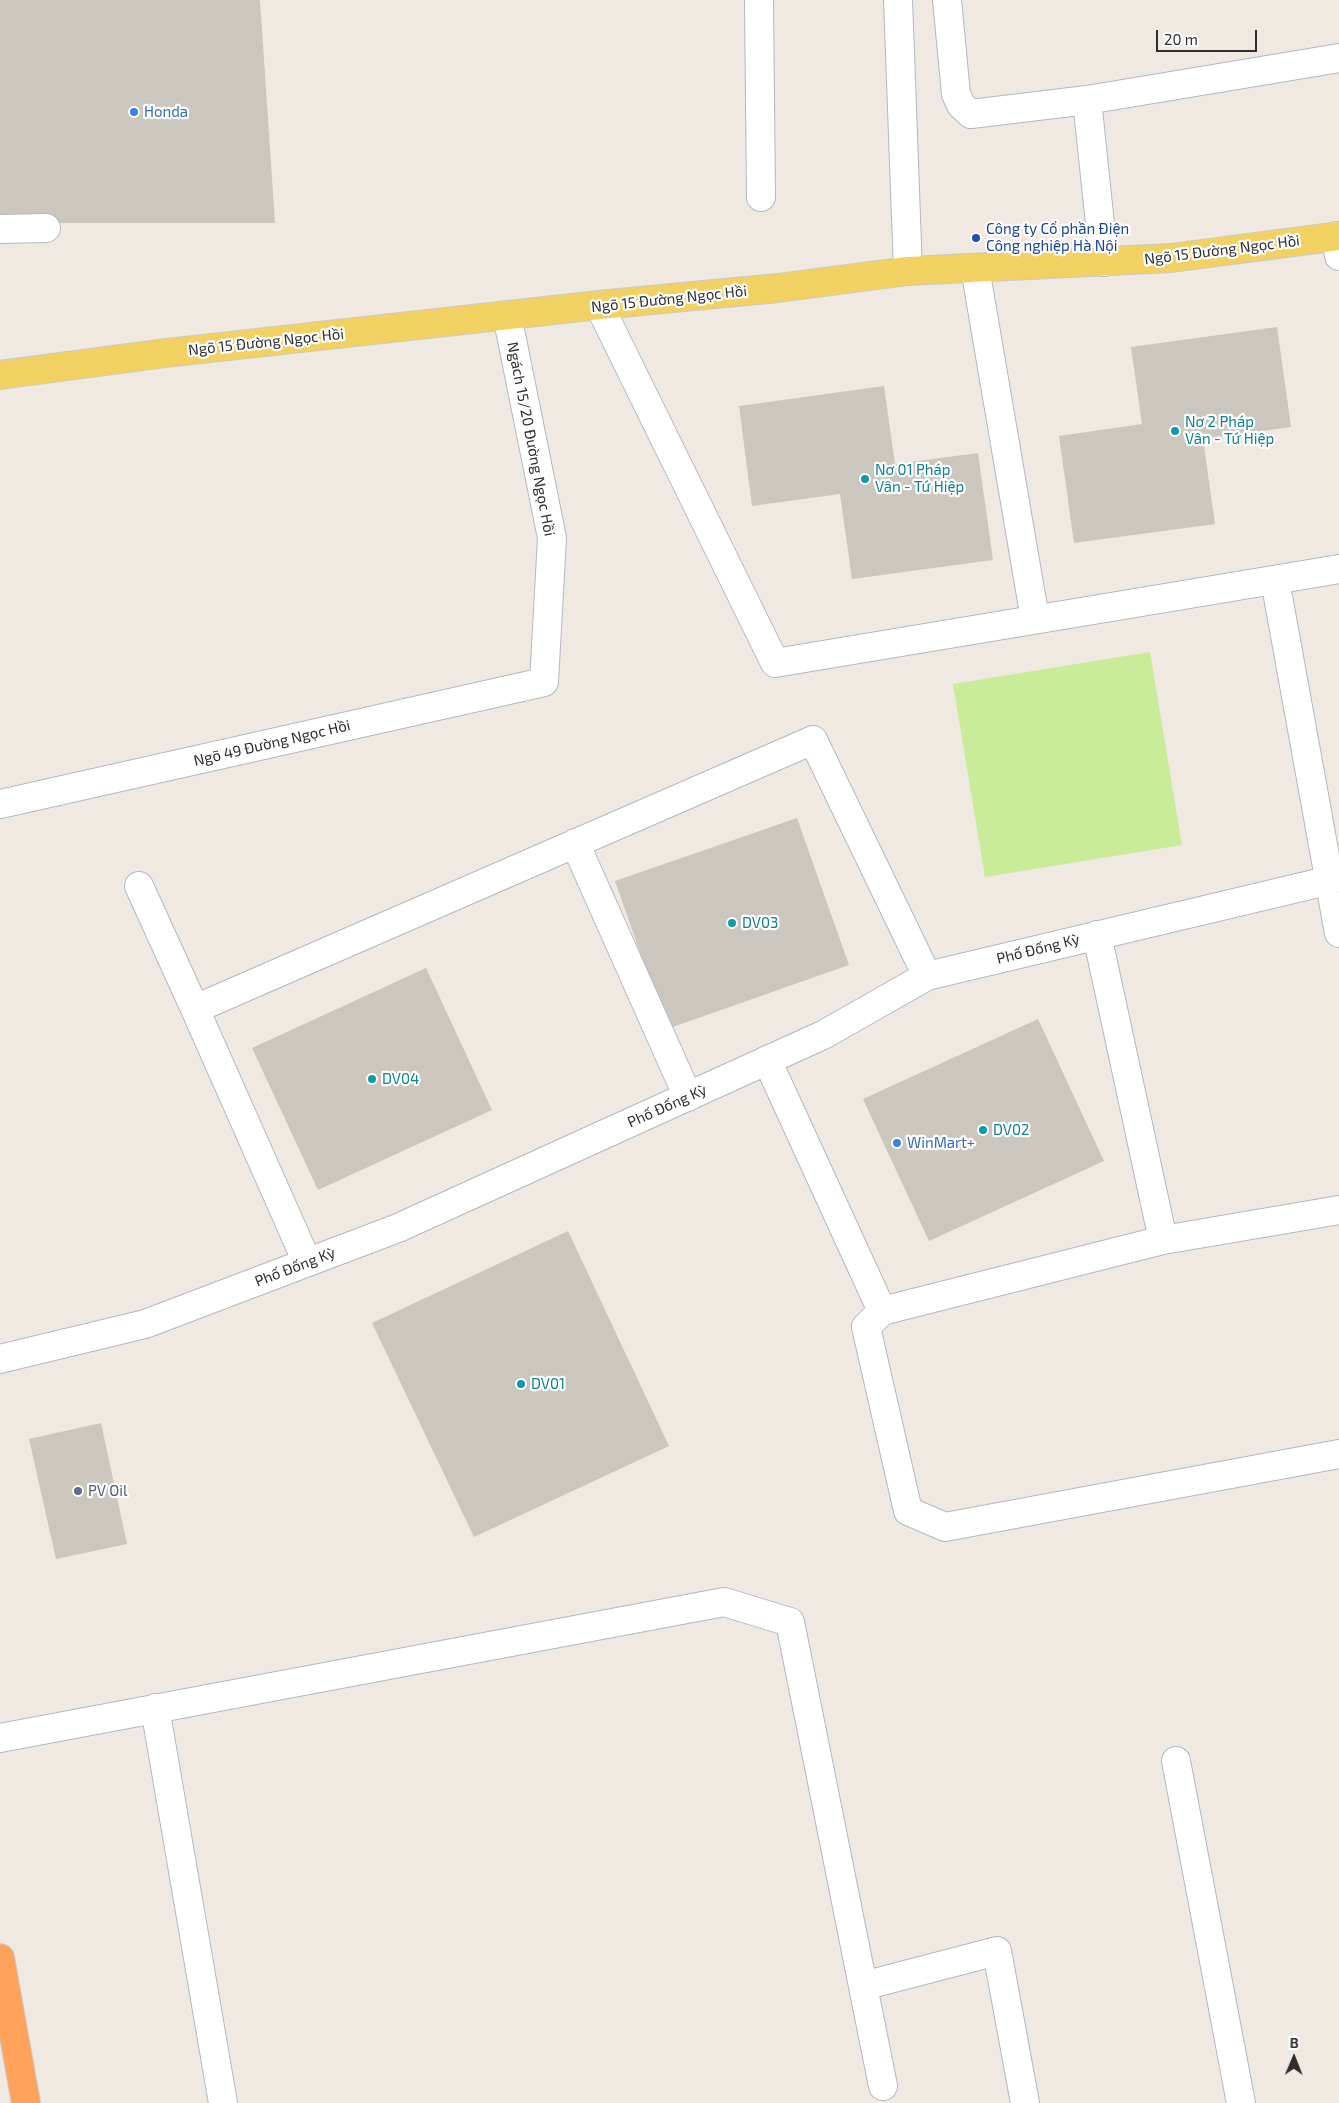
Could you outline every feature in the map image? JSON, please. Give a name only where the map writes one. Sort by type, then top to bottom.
[{"type":"highway","points":[[0,1958],[26,2103]]},
{"type":"main road","name":"Ngõ 15 Đường Ngọc Hồi","points":[[0,375],[166,353],[598,305],[778,288],[908,271],[1172,258],[1338,243]]},
{"type":"street","points":[[759,0],[761,197]]},
{"type":"street","points":[[898,0],[908,271]]},
{"type":"street","points":[[947,0],[956,94],[961,105],[971,114],[1087,100],[1339,58]]},
{"type":"street","points":[[1087,100],[1104,262]]},
{"type":"street","points":[[0,229],[46,228]]},
{"type":"street","points":[[976,268],[1035,619]]},
{"type":"street","points":[[598,305],[775,663],[1339,569]]},
{"type":"street","name":"Ngách 15/20 Đường Ngọc Hồi","points":[[507,315],[552,538],[544,682]]},
{"type":"street","points":[[1275,580],[1334,878],[1339,934]]},
{"type":"street","name":"Ngõ 49 Đường Ngọc Hồi","points":[[0,804],[544,682]]},
{"type":"street","points":[[195,1009],[813,740],[927,976]]},
{"type":"street","points":[[575,843],[688,1097]]},
{"type":"street","name":"Phố Đống Kỳ","points":[[0,1359],[145,1324],[398,1228],[823,1035],[927,976],[1334,878]]},
{"type":"street","points":[[138,886],[195,1009],[307,1262]]},
{"type":"street","points":[[1097,935],[1163,1240]]},
{"type":"street","points":[[767,1060],[882,1311]]},
{"type":"street","points":[[1339,1210],[1163,1240],[882,1311],[866,1327],[908,1511],[945,1527],[1339,1454]]},
{"type":"street","points":[[0,1738],[724,1602],[790,1622],[883,2086]]},
{"type":"street","points":[[155,1708],[223,2103]]},
{"type":"street","points":[[1176,1761],[1241,2103]]},
{"type":"street","points":[[863,1986],[997,1951],[1025,2103]]},
{"type":"green space","points":[[1150,652],[1182,845],[985,877],[953,684]]},
{"type":"building","name":"Honda","points":[[0,0],[260,0],[275,223],[0,223]]},
{"type":"building","name":"Nơ 2 Pháp Vân - Tứ Hiệp","points":[[1277,327],[1291,427],[1203,439],[1215,524],[1074,543],[1059,436],[1142,424],[1131,347]]},
{"type":"building","name":"Nơ 01 Pháp Vân - Tứ Hiệp","points":[[884,386],[895,464],[978,453],[993,560],[852,579],[840,494],[752,506],[739,406]]},
{"type":"building","name":"DV03","points":[[797,818],[849,965],[667,1029],[615,881]]},
{"type":"building","name":"DV04","points":[[426,968],[492,1110],[318,1190],[252,1048]]},
{"type":"building","name":"DV02","points":[[1038,1019],[1104,1161],[929,1241],[863,1099]]},
{"type":"building","name":"DV01","points":[[568,1231],[669,1446],[474,1537],[372,1323]]},
{"type":"building","name":"PV Oil","points":[[101,1423],[127,1544],[56,1559],[29,1439]]},
{"type":"place","name":"Honda","points":[[134,112]]},
{"type":"place","name":"Công ty Cổ phần Điện Công nghiệp Hà Nội","points":[[976,238]]},
{"type":"place","name":"Nơ 2 Pháp Vân - Tứ Hiệp","points":[[1175,431]]},
{"type":"place","name":"Nơ 01 Pháp Vân - Tứ Hiệp","points":[[865,479]]},
{"type":"place","name":"DV03","points":[[732,923]]},
{"type":"place","name":"DV04","points":[[372,1079]]},
{"type":"place","name":"DV02","points":[[983,1130]]},
{"type":"place","name":"WinMart+","points":[[897,1143]]},
{"type":"place","name":"DV01","points":[[521,1384]]},
{"type":"place","name":"PV Oil","points":[[78,1491]]}]
